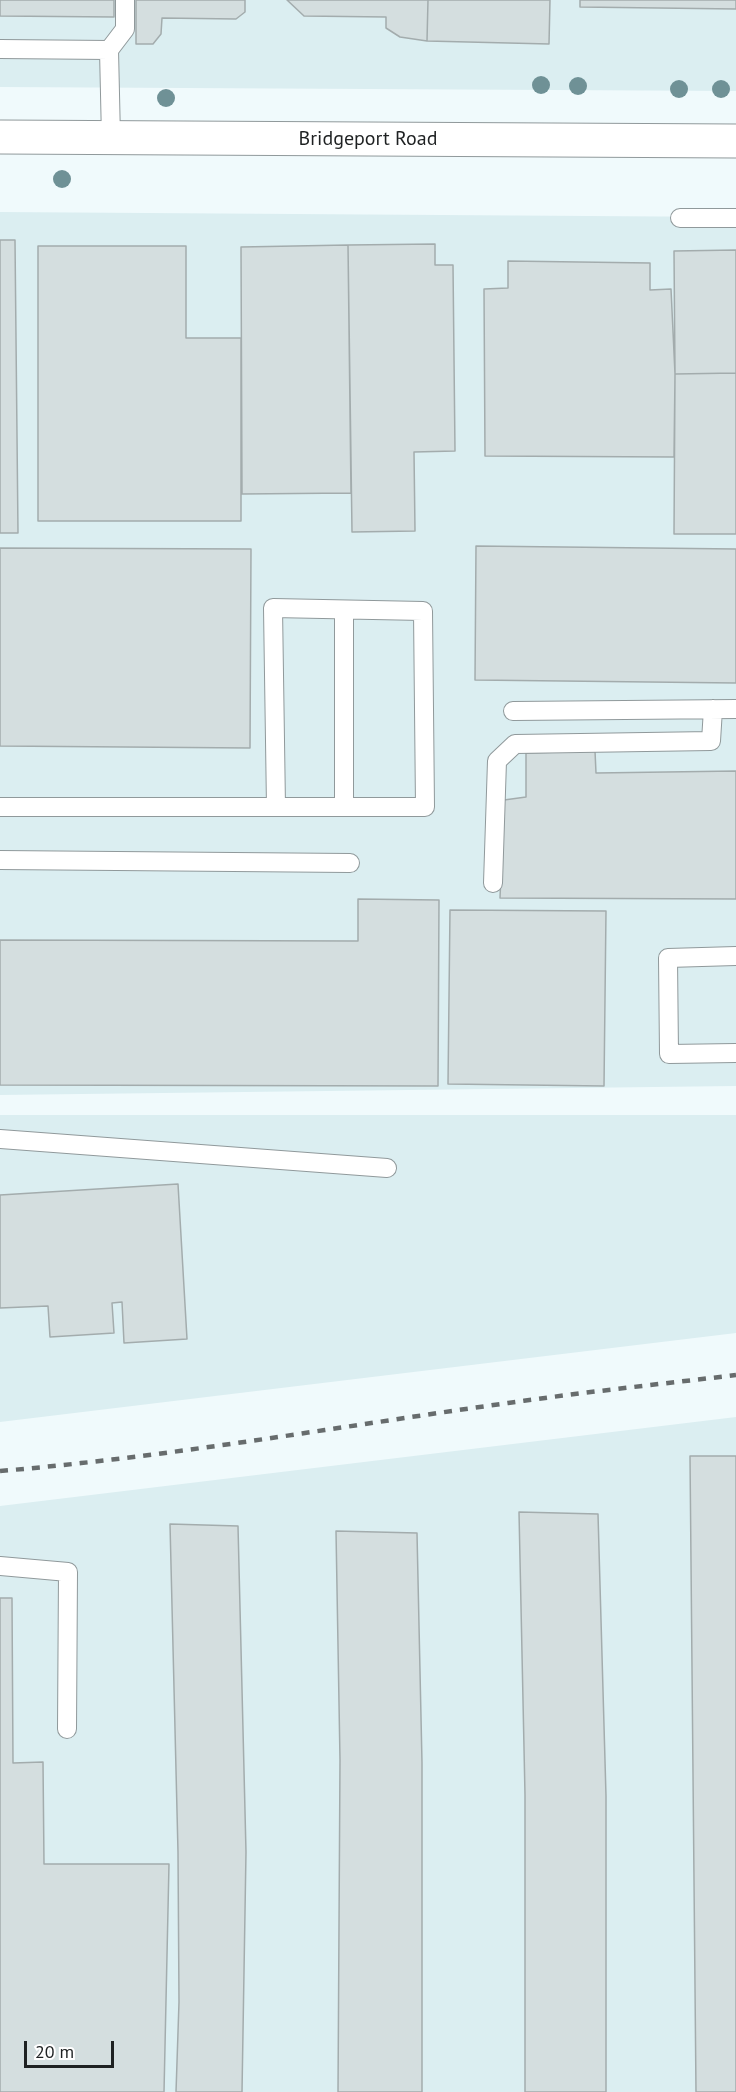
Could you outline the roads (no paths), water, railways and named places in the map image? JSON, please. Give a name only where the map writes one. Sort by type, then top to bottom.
[{"type":"main road","name":"Bridgeport Road","points":[[0,137],[736,141]]},
{"type":"lane","points":[[111,138],[109,50],[125,29],[124,0]]},
{"type":"lane","points":[[0,49],[109,50]]},
{"type":"lane","points":[[680,218],[736,218]]},
{"type":"lane","points":[[0,807],[276,807],[344,807],[425,807],[423,611],[273,608],[276,807]]},
{"type":"lane","points":[[344,610],[344,807]]},
{"type":"lane","points":[[493,883],[497,761],[515,744],[711,741],[713,709]]},
{"type":"lane","points":[[513,711],[736,709]]},
{"type":"lane","points":[[0,860],[350,863]]},
{"type":"lane","points":[[736,956],[668,958],[669,1054],[736,1053]]},
{"type":"lane","points":[[0,1140],[387,1168]]},
{"type":"lane","points":[[0,1566],[68,1572],[67,1729]]},
{"type":"railway","points":[[0,1471],[135,1457],[470,1408],[736,1375]]}]
